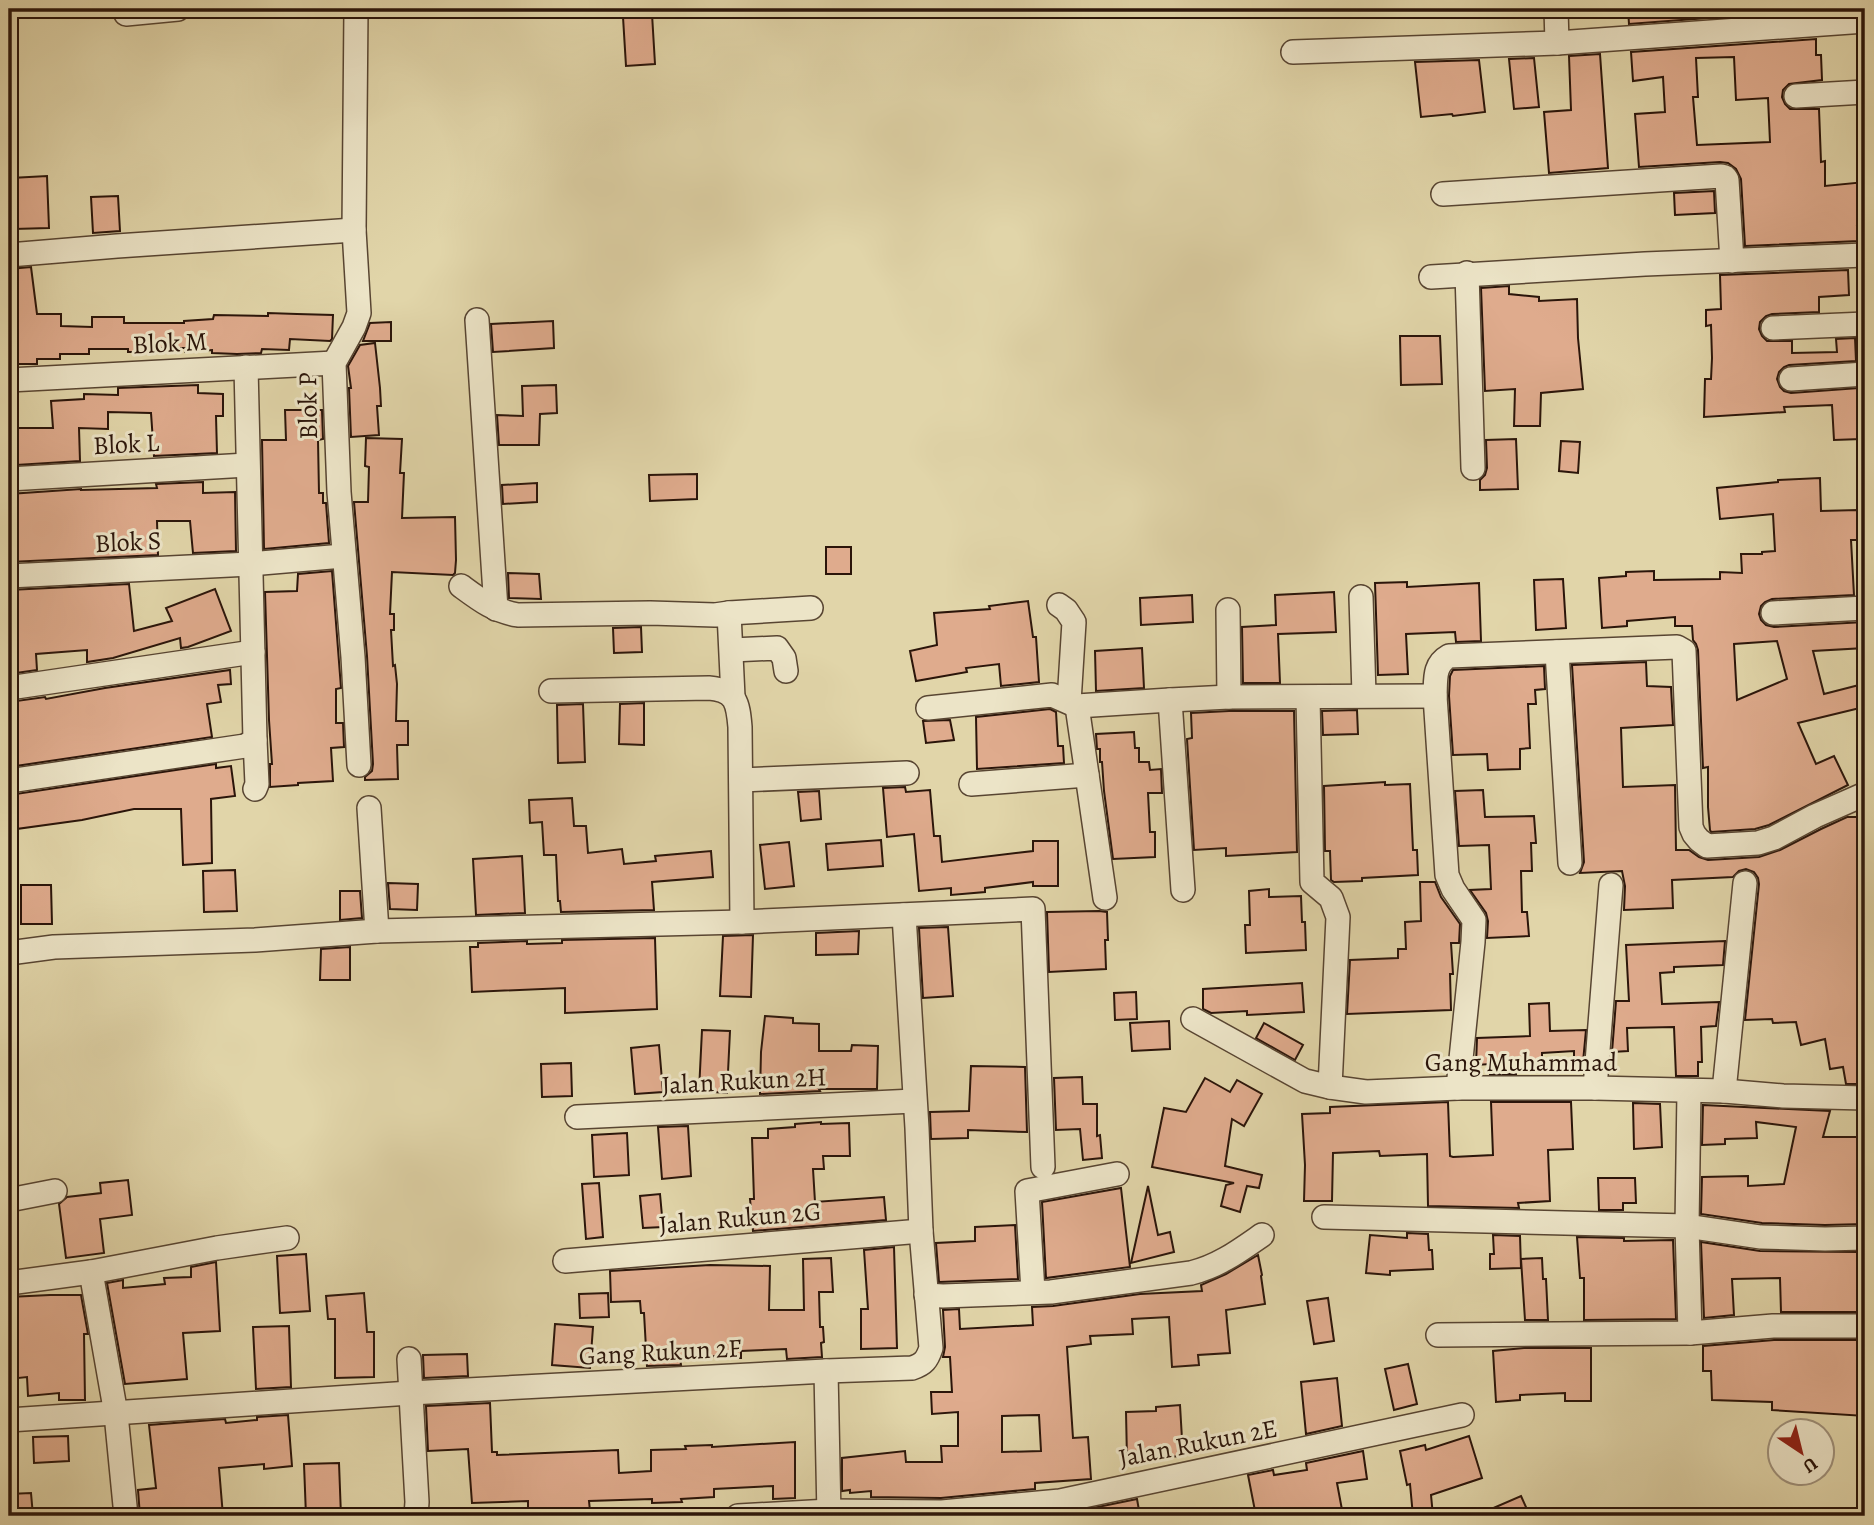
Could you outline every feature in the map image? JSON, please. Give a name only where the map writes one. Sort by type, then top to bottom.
[{"type":"street","points":[[126,14],[178,9]]},
{"type":"street","name":"Blok P","points":[[356,9],[354,230],[359,313],[334,363],[339,492],[359,765]]},
{"type":"street","points":[[1556,9],[1557,43]]},
{"type":"street","points":[[1293,52],[1557,43],[1865,21]]},
{"type":"street","points":[[1796,96],[1865,92]]},
{"type":"street","points":[[1443,194],[1721,176],[1727,180],[1732,261]]},
{"type":"street","points":[[9,255],[354,230]]},
{"type":"street","points":[[1431,276],[1865,256]]},
{"type":"street","points":[[1467,273],[1473,468]]},
{"type":"street","points":[[477,320],[496,609]]},
{"type":"street","points":[[1773,328],[1865,324]]},
{"type":"street","name":"Blok M","points":[[9,380],[334,363]]},
{"type":"street","points":[[246,367],[257,784],[255,789]]},
{"type":"street","points":[[1791,379],[1865,374]]},
{"type":"street","name":"Blok L","points":[[9,479],[247,465]]},
{"type":"street","name":"Blok S","points":[[9,576],[250,564],[343,556]]},
{"type":"street","points":[[461,586],[496,609],[518,615],[715,615],[811,608]]},
{"type":"street","points":[[1361,597],[1364,695]]},
{"type":"street","points":[[1059,606],[1066,610],[1074,622],[1087,775],[1105,898]]},
{"type":"street","points":[[1773,612],[1865,608]]},
{"type":"street","points":[[1228,610],[1229,697]]},
{"type":"street","points":[[729,613],[733,697]]},
{"type":"street","points":[[1458,1088],[1474,942],[1474,919],[1447,875],[1435,696],[1437,667],[1448,656],[1678,647],[1682,649],[1691,827],[1699,840],[1707,846],[1758,843],[1774,838],[1865,794]]},
{"type":"street","points":[[732,650],[776,648],[784,658],[786,671]]},
{"type":"street","points":[[9,688],[253,652]]},
{"type":"street","points":[[1557,652],[1570,863]]},
{"type":"street","points":[[551,691],[709,688],[728,692],[733,697],[739,711],[742,922]]},
{"type":"street","points":[[928,708],[1052,695],[1082,705],[1229,697],[1435,696]]},
{"type":"street","points":[[1308,698],[1312,882],[1331,898],[1338,917],[1330,1087]]},
{"type":"street","points":[[1170,700],[1183,890]]},
{"type":"street","points":[[9,781],[246,746],[256,740]]},
{"type":"street","points":[[741,780],[907,773]]},
{"type":"street","points":[[971,784],[1087,775]]},
{"type":"street","points":[[369,808],[377,931]]},
{"type":"street","points":[[1724,1091],[1745,883]]},
{"type":"street","points":[[1595,1088],[1611,885]]},
{"type":"street","points":[[9,953],[34,948],[255,940],[377,931],[742,922],[1033,909],[1044,1167]]},
{"type":"street","points":[[904,915],[926,1295],[1051,1292],[1191,1273],[1211,1268],[1228,1259],[1262,1235]]},
{"type":"street","name":"Gang Muhammad","points":[[1193,1019],[1305,1081],[1366,1092],[1458,1088],[1595,1088],[1865,1098]]},
{"type":"street","points":[[1689,1091],[1689,1334]]},
{"type":"street","name":"Jalan Rukun 2H","points":[[577,1117],[914,1101]]},
{"type":"street","points":[[1033,1293],[1027,1191],[1118,1174]]},
{"type":"street","points":[[9,1199],[55,1191]]},
{"type":"street","points":[[1324,1217],[1687,1226],[1761,1237],[1865,1238]]},
{"type":"street","name":"Jalan Rukun 2G","points":[[565,1261],[921,1231]]},
{"type":"street","points":[[9,1283],[91,1272],[217,1248],[287,1238]]},
{"type":"street","points":[[91,1272],[116,1414],[126,1516]]},
{"type":"street","name":"Gang Rukun 2F","points":[[9,1420],[410,1393],[912,1368],[923,1364],[931,1348],[926,1295]]},
{"type":"street","points":[[1438,1335],[1689,1334],[1773,1326],[1865,1326]]},
{"type":"street","points":[[409,1359],[416,1516]]},
{"type":"street","points":[[826,1371],[829,1513]]},
{"type":"street","name":"Jalan Rukun 2E","points":[[738,1516],[942,1512],[1060,1501],[1462,1415]]},
{"type":"building","points":[[1628,9],[1747,9],[1747,15],[1629,24]]},
{"type":"building","points":[[1777,9],[1810,9],[1810,11],[1777,13]]},
{"type":"building","points":[[652,14],[655,64],[626,66],[623,17]]},
{"type":"building","points":[[1816,39],[1816,55],[1821,55],[1822,80],[1789,84],[1783,90],[1782,97],[1790,109],[1819,109],[1821,162],[1825,161],[1825,186],[1865,182],[1865,198],[1860,199],[1863,225],[1857,226],[1859,241],[1745,246],[1741,179],[1736,169],[1728,163],[1639,167],[1635,114],[1665,112],[1663,77],[1633,81],[1631,52]],"holes":[[[1734,57],[1736,100],[1768,98],[1770,142],[1697,145],[1693,97],[1698,97],[1696,58]]]},
{"type":"building","points":[[1600,54],[1608,168],[1549,173],[1544,112],[1571,110],[1569,56]]},
{"type":"building","points":[[1534,58],[1539,107],[1514,109],[1509,59]]},
{"type":"building","points":[[1479,60],[1485,112],[1421,117],[1415,62]]},
{"type":"building","points":[[47,176],[49,228],[14,229],[11,178]]},
{"type":"building","points":[[1714,191],[1715,213],[1675,215],[1674,193]]},
{"type":"building","points":[[118,196],[120,231],[93,233],[91,197]]},
{"type":"building","points":[[31,267],[37,314],[61,314],[61,326],[92,327],[92,317],[124,317],[124,323],[184,323],[213,319],[214,315],[333,315],[332,339],[290,339],[289,350],[262,349],[261,353],[237,354],[212,353],[212,350],[185,352],[185,348],[145,348],[145,352],[89,349],[89,354],[60,354],[60,359],[37,359],[37,364],[9,364],[9,269]]},
{"type":"building","points":[[1848,270],[1849,295],[1819,297],[1819,312],[1766,316],[1760,322],[1759,329],[1767,341],[1792,341],[1792,353],[1837,352],[1836,339],[1855,338],[1856,361],[1789,365],[1779,372],[1777,379],[1784,391],[1791,393],[1859,388],[1861,439],[1834,440],[1832,405],[1784,407],[1785,412],[1704,417],[1705,379],[1711,379],[1712,358],[1711,325],[1706,326],[1706,310],[1721,309],[1720,275]]},
{"type":"building","points":[[1509,286],[1509,294],[1539,297],[1539,301],[1577,299],[1583,389],[1541,393],[1540,426],[1514,426],[1515,389],[1485,391],[1481,288]]},
{"type":"building","points":[[553,321],[554,348],[493,352],[491,324]]},
{"type":"building","points":[[391,322],[391,341],[363,341],[370,323]]},
{"type":"building","points":[[1400,336],[1440,336],[1442,384],[1401,385]]},
{"type":"building","points":[[375,343],[381,406],[377,406],[379,435],[351,437],[348,366],[360,345]]},
{"type":"building","points":[[198,385],[198,393],[223,394],[223,416],[216,416],[217,453],[154,456],[151,413],[108,412],[108,429],[79,428],[80,461],[16,465],[16,459],[10,459],[10,428],[53,428],[51,401],[84,399],[84,394],[118,395],[118,388]]},
{"type":"building","points":[[556,385],[557,413],[540,414],[539,445],[499,445],[497,415],[523,416],[522,386]]},
{"type":"building","points":[[285,410],[322,410],[323,439],[318,440],[319,493],[323,493],[323,503],[326,503],[329,543],[264,549],[262,440],[286,440]]},
{"type":"building","points":[[366,438],[402,439],[402,518],[455,517],[456,560],[453,575],[392,572],[390,614],[394,614],[394,630],[391,630],[397,684],[396,721],[408,721],[408,745],[397,745],[398,779],[365,780],[372,771],[373,764],[354,502],[368,502]]},
{"type":"building","points":[[1516,439],[1518,489],[1480,490],[1480,480],[1487,468],[1486,440]]},
{"type":"building","points":[[1561,441],[1580,442],[1578,473],[1559,471]]},
{"type":"building","points":[[697,474],[697,499],[650,501],[649,475]]},
{"type":"building","points":[[1820,478],[1821,511],[1858,510],[1859,540],[1851,540],[1854,595],[1772,599],[1761,606],[1761,620],[1774,627],[1865,622],[1865,648],[1813,651],[1824,694],[1859,685],[1864,707],[1798,723],[1816,764],[1834,756],[1848,785],[1769,825],[1755,829],[1711,832],[1708,767],[1703,768],[1698,650],[1693,640],[1692,626],[1675,626],[1675,617],[1627,621],[1627,626],[1602,628],[1599,578],[1626,576],[1626,572],[1654,571],[1654,580],[1720,579],[1720,572],[1742,573],[1741,554],[1775,551],[1773,514],[1720,519],[1717,488]],"holes":[[[1777,641],[1787,679],[1737,700],[1734,644]]]},
{"type":"building","points":[[203,482],[203,493],[235,492],[236,551],[193,553],[190,521],[157,521],[158,555],[9,562],[9,494],[157,488],[156,484]]},
{"type":"building","points":[[537,483],[537,502],[503,504],[502,485]]},
{"type":"building","points":[[826,547],[851,547],[851,574],[826,574]]},
{"type":"building","points":[[332,571],[341,688],[336,689],[336,723],[343,723],[344,747],[331,748],[333,781],[270,787],[272,764],[265,592],[297,591],[298,574]]},
{"type":"building","points":[[508,573],[539,574],[541,599],[509,598]]},
{"type":"building","points":[[1563,579],[1566,628],[1536,630],[1534,580]]},
{"type":"building","points":[[1407,582],[1407,587],[1479,583],[1481,641],[1456,642],[1455,632],[1406,634],[1408,674],[1378,675],[1375,583]]},
{"type":"building","points":[[129,584],[134,631],[172,621],[166,608],[215,589],[231,631],[188,647],[181,648],[180,638],[113,658],[87,662],[87,650],[36,654],[37,670],[9,674],[9,590]]},
{"type":"building","points":[[1334,592],[1336,632],[1278,634],[1280,683],[1243,683],[1242,627],[1276,625],[1275,595]]},
{"type":"building","points":[[1192,595],[1193,622],[1141,625],[1140,598]]},
{"type":"building","points":[[1028,601],[1033,637],[1036,637],[1039,682],[1001,686],[999,664],[966,668],[967,672],[916,681],[910,651],[937,645],[934,613],[990,609],[989,606]]},
{"type":"building","points":[[641,627],[642,652],[614,653],[613,628]]},
{"type":"building","points":[[1142,648],[1144,688],[1096,691],[1095,651]]},
{"type":"building","points":[[1646,662],[1647,686],[1671,687],[1673,725],[1621,728],[1623,787],[1675,785],[1676,850],[1689,850],[1708,860],[1759,857],[1780,850],[1847,817],[1865,817],[1865,1032],[1862,1033],[1865,1084],[1846,1084],[1843,1067],[1830,1069],[1825,1039],[1801,1045],[1796,1022],[1745,1020],[1759,884],[1754,872],[1746,869],[1733,877],[1672,880],[1673,908],[1624,910],[1625,886],[1622,871],[1580,873],[1584,862],[1572,665]]},
{"type":"building","points":[[1544,666],[1545,689],[1535,690],[1536,704],[1528,704],[1530,748],[1520,749],[1520,769],[1488,770],[1487,754],[1453,755],[1449,696],[1453,670]]},
{"type":"building","points":[[230,670],[231,684],[218,685],[221,702],[207,704],[212,737],[9,767],[9,702],[46,699]]},
{"type":"building","points":[[644,703],[644,745],[619,744],[620,704]]},
{"type":"building","points":[[583,704],[585,762],[558,763],[557,705]]},
{"type":"building","points":[[1050,709],[1056,712],[1058,746],[1063,746],[1064,763],[977,769],[976,717]]},
{"type":"building","points":[[1357,710],[1358,734],[1323,735],[1322,711]]},
{"type":"building","points":[[1294,711],[1297,852],[1226,856],[1226,848],[1194,850],[1187,739],[1192,738],[1191,713]]},
{"type":"building","points":[[950,720],[954,740],[926,743],[923,721]]},
{"type":"building","points":[[1134,732],[1135,748],[1139,748],[1139,762],[1149,762],[1150,770],[1161,769],[1162,793],[1148,793],[1150,832],[1155,832],[1155,857],[1113,859],[1102,762],[1100,749],[1097,749],[1096,734]]},
{"type":"building","points":[[216,764],[216,768],[231,766],[235,796],[211,799],[212,863],[183,865],[181,809],[134,809],[82,820],[9,830],[9,795]]},
{"type":"building","points":[[1385,782],[1385,785],[1410,784],[1413,850],[1417,850],[1418,875],[1334,882],[1331,880],[1330,851],[1325,851],[1324,786]]},
{"type":"building","points":[[905,787],[906,792],[930,790],[934,836],[940,836],[942,862],[1033,851],[1033,841],[1058,841],[1058,886],[1033,886],[1033,882],[985,888],[985,892],[951,895],[951,888],[919,891],[914,834],[887,837],[883,788]]},
{"type":"building","points":[[1483,790],[1485,817],[1534,816],[1536,843],[1531,843],[1532,871],[1521,871],[1522,912],[1527,912],[1529,936],[1487,938],[1486,913],[1470,890],[1491,889],[1489,845],[1459,846],[1455,791]]},
{"type":"building","points":[[819,791],[821,819],[801,821],[798,792]]},
{"type":"building","points":[[572,798],[574,826],[586,826],[588,853],[622,849],[624,864],[656,861],[655,856],[711,851],[713,877],[652,882],[654,910],[561,912],[556,855],[544,855],[542,822],[530,823],[529,800]]},
{"type":"building","points":[[881,840],[883,866],[828,870],[826,844]]},
{"type":"building","points":[[789,842],[794,886],[765,889],[760,845]]},
{"type":"building","points":[[522,856],[525,913],[476,915],[473,859]]},
{"type":"building","points":[[235,870],[237,911],[204,912],[203,871]]},
{"type":"building","points":[[1420,882],[1435,882],[1441,897],[1460,924],[1459,943],[1451,943],[1451,1010],[1347,1014],[1350,960],[1398,958],[1398,949],[1406,949],[1405,922],[1421,921]]},
{"type":"building","points":[[388,883],[418,884],[417,910],[390,909]]},
{"type":"building","points":[[21,885],[51,885],[52,924],[21,924]]},
{"type":"building","points":[[1269,889],[1269,897],[1301,896],[1306,950],[1246,953],[1245,925],[1250,925],[1249,891]]},
{"type":"building","points":[[340,891],[360,891],[362,918],[340,920]]},
{"type":"building","points":[[1047,912],[1107,912],[1106,969],[1049,972]]},
{"type":"building","points":[[948,927],[953,996],[923,998],[919,928]]},
{"type":"building","points":[[859,931],[858,954],[816,955],[816,933]]},
{"type":"building","points":[[753,935],[751,997],[720,996],[723,936]]},
{"type":"building","points":[[655,938],[657,1009],[565,1013],[565,988],[472,992],[470,947],[478,947],[478,943],[527,941],[527,944],[562,943],[562,940]]},
{"type":"building","points":[[1725,941],[1723,965],[1674,967],[1674,972],[1660,973],[1662,1004],[1719,1002],[1716,1026],[1701,1027],[1702,1062],[1698,1062],[1698,1076],[1676,1076],[1674,1027],[1627,1028],[1628,1051],[1612,1052],[1616,1001],[1629,1001],[1626,945]]},
{"type":"building","points":[[350,947],[350,980],[320,980],[321,949]]},
{"type":"building","points":[[1302,983],[1304,1012],[1247,1015],[1247,1011],[1211,1013],[1203,1009],[1203,989]]},
{"type":"building","points":[[1136,992],[1137,1019],[1115,1020],[1114,993]]},
{"type":"building","points":[[1549,1003],[1550,1031],[1586,1030],[1583,1062],[1574,1063],[1574,1051],[1542,1053],[1542,1060],[1518,1061],[1515,1063],[1516,1074],[1490,1074],[1490,1064],[1476,1065],[1477,1038],[1530,1036],[1529,1004]]},
{"type":"building","points":[[765,1016],[793,1018],[793,1023],[819,1024],[819,1051],[851,1051],[852,1045],[878,1046],[877,1089],[819,1089],[820,1091],[760,1094]]},
{"type":"building","points":[[1169,1021],[1170,1049],[1132,1051],[1130,1023]]},
{"type":"building","points":[[1264,1023],[1303,1045],[1295,1060],[1256,1038]]},
{"type":"building","points":[[702,1030],[730,1031],[727,1093],[699,1091]]},
{"type":"building","points":[[659,1045],[663,1092],[635,1094],[631,1048]]},
{"type":"building","points":[[571,1063],[572,1096],[542,1097],[541,1064]]},
{"type":"building","points":[[971,1066],[1025,1067],[1027,1132],[968,1130],[968,1138],[931,1139],[930,1112],[969,1111]]},
{"type":"building","points":[[1082,1077],[1083,1104],[1097,1104],[1097,1136],[1100,1135],[1102,1158],[1083,1160],[1080,1129],[1056,1130],[1054,1078]]},
{"type":"building","points":[[1205,1078],[1230,1092],[1237,1080],[1262,1094],[1244,1126],[1232,1119],[1225,1166],[1262,1175],[1259,1188],[1247,1186],[1240,1212],[1221,1206],[1226,1185],[1234,1183],[1152,1167],[1164,1108],[1186,1112]]},
{"type":"building","points":[[1448,1102],[1450,1156],[1453,1157],[1493,1155],[1491,1102],[1571,1102],[1573,1149],[1548,1150],[1550,1201],[1518,1203],[1519,1208],[1428,1206],[1427,1154],[1380,1156],[1379,1151],[1333,1153],[1332,1201],[1304,1201],[1302,1114],[1330,1113],[1330,1107]]},
{"type":"building","points":[[1633,1103],[1660,1104],[1662,1147],[1634,1149]]},
{"type":"building","points":[[1703,1105],[1830,1111],[1823,1137],[1865,1137],[1865,1224],[1762,1223],[1701,1214],[1702,1177],[1748,1176],[1748,1186],[1784,1184],[1796,1127],[1756,1122],[1757,1138],[1725,1139],[1725,1144],[1702,1145]]},
{"type":"building","points":[[821,1122],[849,1123],[850,1156],[823,1156],[824,1169],[813,1169],[815,1202],[884,1197],[886,1220],[753,1231],[750,1199],[754,1199],[752,1138],[768,1138],[768,1129]]},
{"type":"building","points":[[688,1126],[691,1176],[662,1179],[658,1127]]},
{"type":"building","points":[[627,1133],[629,1175],[594,1177],[592,1135]]},
{"type":"building","points":[[1598,1178],[1635,1178],[1636,1203],[1623,1203],[1623,1210],[1599,1210]]},
{"type":"building","points":[[128,1180],[132,1215],[100,1219],[104,1253],[66,1258],[59,1204],[67,1197],[101,1193],[100,1183]]},
{"type":"building","points":[[599,1183],[603,1237],[586,1239],[582,1184]]},
{"type":"building","points":[[1148,1186],[1158,1235],[1170,1232],[1174,1252],[1131,1263]]},
{"type":"building","points":[[1121,1188],[1130,1267],[1046,1278],[1042,1202]]},
{"type":"building","points":[[660,1194],[663,1227],[643,1228],[640,1196]]},
{"type":"building","points":[[1015,1225],[1018,1279],[939,1282],[936,1243],[975,1241],[975,1227]]},
{"type":"building","points":[[1407,1233],[1428,1234],[1433,1269],[1390,1271],[1390,1275],[1366,1273],[1370,1235],[1407,1238]]},
{"type":"building","points":[[1493,1235],[1520,1236],[1521,1268],[1490,1269],[1490,1254],[1494,1254]]},
{"type":"building","points":[[1577,1237],[1624,1238],[1624,1241],[1673,1240],[1676,1319],[1584,1320],[1584,1278],[1580,1278]]},
{"type":"building","points":[[1701,1242],[1760,1251],[1859,1252],[1859,1274],[1865,1274],[1865,1312],[1781,1312],[1780,1278],[1732,1279],[1734,1315],[1704,1318]]},
{"type":"building","points":[[894,1247],[897,1348],[861,1349],[861,1309],[868,1309],[864,1250]]},
{"type":"building","points":[[306,1254],[310,1311],[280,1313],[277,1256]]},
{"type":"building","points":[[1258,1255],[1265,1304],[1226,1310],[1230,1353],[1198,1355],[1199,1365],[1172,1367],[1169,1317],[1132,1319],[1133,1334],[1090,1336],[1091,1344],[1067,1347],[1073,1438],[1088,1437],[1091,1479],[1035,1483],[1035,1489],[941,1498],[871,1497],[871,1491],[842,1491],[842,1458],[905,1451],[906,1462],[942,1462],[941,1446],[958,1446],[958,1412],[932,1414],[931,1392],[952,1392],[950,1357],[943,1357],[943,1310],[959,1309],[960,1329],[1033,1325],[1032,1307],[1140,1294],[1202,1291],[1201,1285]],"holes":[[[1039,1415],[1041,1451],[1002,1452],[1002,1416]]]},
{"type":"building","points":[[831,1258],[833,1292],[819,1292],[820,1327],[823,1327],[824,1342],[821,1343],[822,1357],[787,1359],[786,1349],[741,1351],[741,1358],[680,1358],[681,1365],[647,1366],[644,1313],[641,1313],[640,1301],[611,1302],[610,1271],[710,1265],[770,1266],[769,1310],[804,1310],[803,1259]]},
{"type":"building","points":[[1542,1258],[1548,1320],[1525,1320],[1521,1259]]},
{"type":"building","points":[[216,1262],[220,1331],[183,1333],[187,1379],[125,1384],[107,1283],[123,1280],[123,1288],[165,1284],[164,1278],[191,1277],[191,1267]]},
{"type":"building","points":[[364,1293],[367,1332],[374,1332],[374,1377],[335,1378],[335,1319],[328,1319],[326,1296]]},
{"type":"building","points":[[608,1293],[609,1317],[580,1318],[579,1294]]},
{"type":"building","points":[[81,1295],[88,1334],[84,1334],[85,1400],[59,1400],[59,1393],[28,1396],[27,1377],[9,1379],[9,1297]]},
{"type":"building","points":[[1328,1298],[1334,1341],[1314,1344],[1307,1301]]},
{"type":"building","points":[[555,1324],[593,1327],[590,1368],[552,1365]]},
{"type":"building","points":[[289,1326],[291,1387],[256,1389],[253,1327]]},
{"type":"building","points":[[1774,1340],[1865,1340],[1865,1416],[1772,1410],[1772,1402],[1712,1400],[1711,1371],[1703,1371],[1703,1346]]},
{"type":"building","points":[[1591,1348],[1591,1401],[1565,1401],[1565,1393],[1520,1395],[1520,1400],[1496,1402],[1493,1351]]},
{"type":"building","points":[[467,1354],[468,1376],[424,1378],[423,1355]]},
{"type":"building","points":[[1408,1364],[1417,1404],[1394,1410],[1385,1369]]},
{"type":"building","points":[[1337,1378],[1342,1426],[1306,1434],[1301,1382]]},
{"type":"building","points":[[490,1403],[492,1452],[497,1452],[497,1455],[618,1450],[619,1473],[651,1471],[651,1450],[686,1449],[685,1446],[795,1442],[795,1498],[773,1499],[773,1486],[714,1489],[714,1497],[681,1499],[682,1502],[652,1503],[652,1499],[589,1501],[590,1511],[528,1513],[528,1501],[472,1503],[468,1449],[428,1451],[426,1406]]},
{"type":"building","points":[[1180,1405],[1183,1456],[1127,1459],[1126,1412],[1156,1411],[1156,1407]]},
{"type":"building","points":[[288,1415],[292,1466],[264,1469],[264,1464],[219,1468],[223,1516],[140,1516],[138,1490],[156,1488],[149,1425],[225,1419],[226,1423]]},
{"type":"building","points":[[68,1436],[69,1461],[34,1463],[33,1437]]},
{"type":"building","points":[[1469,1436],[1482,1478],[1431,1495],[1433,1516],[1413,1516],[1410,1484],[1407,1485],[1400,1451],[1425,1445],[1426,1450]]},
{"type":"building","points":[[1363,1451],[1367,1479],[1337,1483],[1343,1515],[1256,1516],[1248,1475],[1273,1470],[1274,1475],[1307,1470],[1306,1463]]},
{"type":"building","points":[[339,1463],[341,1516],[306,1516],[304,1464]]},
{"type":"building","points":[[31,1493],[33,1516],[9,1516],[9,1494]]},
{"type":"building","points":[[1521,1496],[1530,1516],[1475,1516]]},
{"type":"building","points":[[1137,1499],[1140,1516],[1083,1516],[1083,1510]]}]
